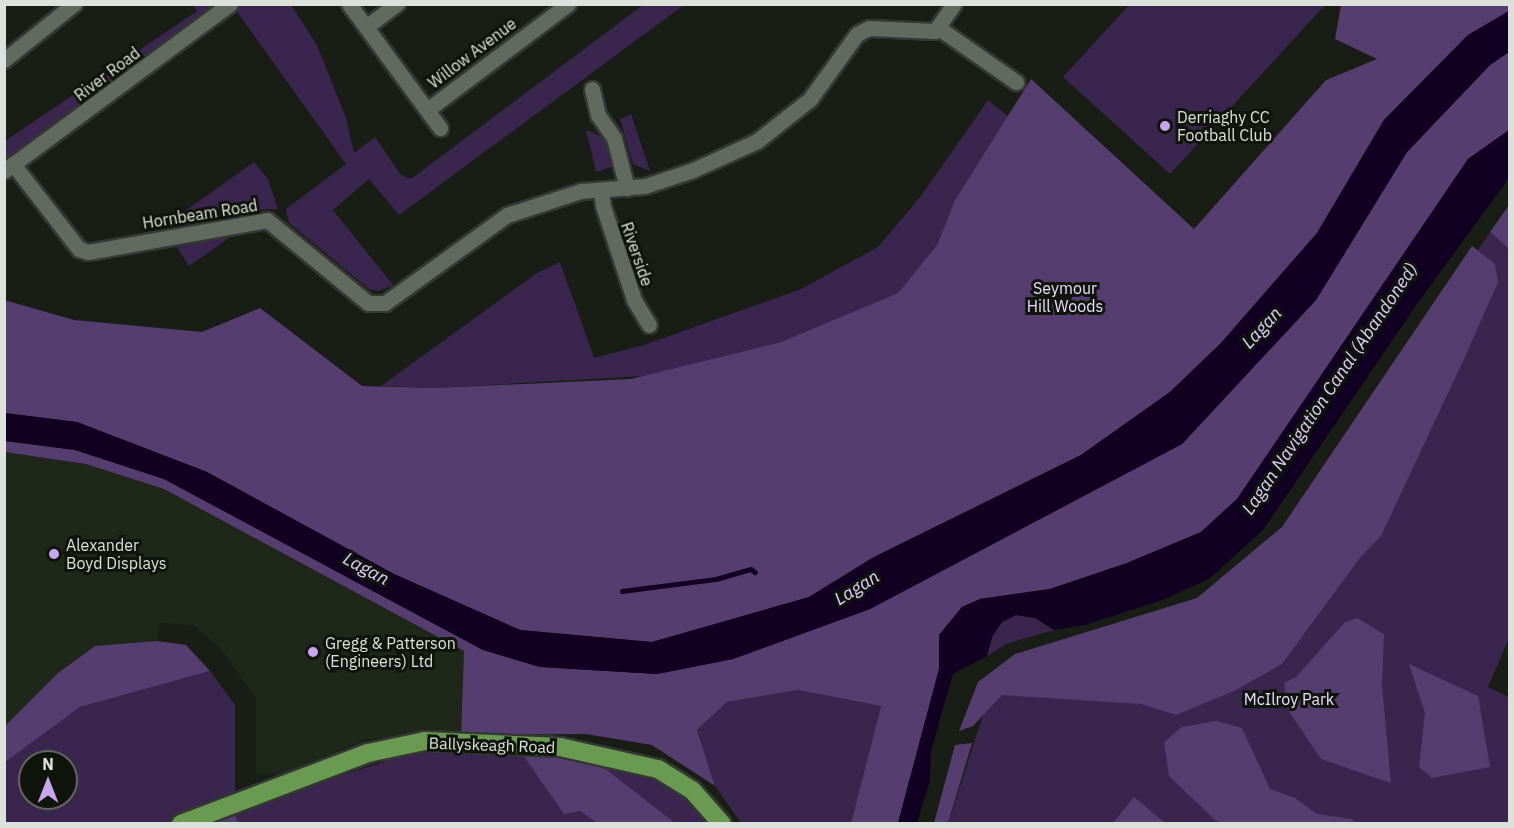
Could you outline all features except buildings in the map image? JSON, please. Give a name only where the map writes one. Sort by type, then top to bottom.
[{"type":"main road","name":"Ballyskeagh Road","points":[[181,824],[368,753],[425,741],[560,747],[658,769],[692,790],[722,824]]},
{"type":"street","points":[[4,60],[74,4]]},
{"type":"street","name":"River Road","points":[[9,167],[230,4]]},
{"type":"street","points":[[349,4],[440,128]]},
{"type":"street","points":[[366,27],[398,4]]},
{"type":"street","name":"Willow Avenue","points":[[427,110],[568,4]]},
{"type":"street","points":[[954,4],[940,29],[1016,82]]},
{"type":"street","name":"Hornbeam Road","points":[[9,167],[79,249],[88,252],[267,220],[368,303],[385,303],[507,216],[581,191],[627,188],[693,170],[757,141],[810,99],[857,34],[869,28],[940,29]]},
{"type":"street","points":[[592,89],[598,115],[614,138],[627,188]]},
{"type":"street","name":"Riverside","points":[[601,190],[603,206],[634,300],[649,325]]},
{"type":"shaded area","points":[[5,452],[86,464],[164,489],[464,651],[461,735],[368,739],[281,774],[256,774],[256,699],[221,649],[194,625],[160,623],[157,641],[95,646],[58,673],[5,726]]},
{"type":"green space","points":[[193,5],[222,5],[5,163],[5,141],[197,11]]},
{"type":"green space","points":[[241,5],[291,5],[317,45],[346,118],[354,153],[375,137],[401,175],[411,179],[643,5],[684,5],[399,215],[369,179],[333,210],[393,285],[378,291],[369,289],[289,223],[286,209],[346,164],[235,9]]},
{"type":"green space","name":"Derriaghy CC Football Club","points":[[1129,5],[1325,5],[1170,174],[1063,77]]},
{"type":"green space","name":"Seymour Hill Woods","points":[[1341,5],[1509,5],[1509,11],[1468,35],[1384,120],[1317,233],[1221,343],[1170,392],[1081,455],[874,557],[809,597],[652,642],[520,630],[394,574],[207,472],[77,422],[5,413],[4,300],[74,320],[202,332],[260,308],[362,386],[435,388],[631,379],[781,342],[898,293],[937,245],[955,200],[1031,79],[1194,229],[1326,80],[1377,59],[1335,39]]},
{"type":"green space","points":[[1509,52],[1509,130],[1468,159],[1237,499],[1201,532],[1127,563],[1050,589],[980,599],[962,607],[939,635],[939,669],[898,823],[851,823],[881,706],[798,690],[727,702],[697,730],[715,786],[652,745],[586,734],[461,735],[464,651],[164,489],[86,464],[5,452],[5,441],[75,450],[164,479],[483,650],[540,667],[657,674],[733,659],[870,609],[1182,444],[1316,300],[1407,152],[1490,65]]},
{"type":"green space","points":[[988,100],[1008,116],[955,200],[937,245],[898,293],[781,342],[720,357],[708,386],[1175,211],[801,474],[378,461],[643,376],[435,388],[381,386],[537,273],[560,262],[594,358],[644,345],[801,289],[878,247],[921,196]]},
{"type":"green space","points":[[631,114],[650,171],[633,164],[620,119]]},
{"type":"green space","points":[[586,130],[605,138],[615,166],[596,172]]},
{"type":"green space","points":[[254,162],[268,179],[278,209],[243,210],[240,206],[182,219],[178,216]]},
{"type":"green space","points":[[1509,205],[1509,249],[1490,232]]},
{"type":"green space","points":[[239,231],[189,266],[175,244]]},
{"type":"green space","name":"McIlroy Park","points":[[1490,232],[1509,249],[1510,636],[1488,687],[1509,697],[1509,823],[948,824],[993,684],[1203,607],[1287,533]]},
{"type":"green space","points":[[1472,246],[1495,264],[1498,282],[1464,359],[1381,536],[1359,559],[1282,664],[1234,691],[1176,715],[1141,704],[1002,695],[973,726],[959,731],[978,682],[1015,654],[1197,598],[1282,527]]},
{"type":"green space","points":[[1016,615],[1035,618],[1054,630],[1006,644],[987,656],[992,637],[1002,622]]},
{"type":"green space","points":[[1357,618],[1384,634],[1382,686],[1391,783],[1321,759],[1288,710],[1284,683],[1296,677],[1345,622]]},
{"type":"green space","points":[[157,641],[186,645],[210,671],[80,707],[21,750],[18,750],[18,752],[5,762],[5,726],[58,673],[95,646]]},
{"type":"green space","points":[[1409,664],[1478,696],[1490,767],[1432,778],[1419,767],[1425,713]]},
{"type":"green space","points":[[210,671],[235,705],[235,793],[166,823],[5,823],[4,762],[18,752],[18,810],[78,810],[78,750],[21,750],[80,707]]},
{"type":"green space","points":[[798,690],[881,706],[851,823],[741,823],[715,786],[697,730],[727,702]]},
{"type":"green space","points":[[1216,721],[1242,728],[1270,789],[1295,798],[1317,814],[1352,819],[1355,823],[1225,824],[1215,820],[1169,776],[1164,742],[1182,727]]},
{"type":"green space","points":[[972,743],[948,823],[934,823],[955,745]]},
{"type":"green space","points":[[427,748],[597,760],[653,774],[688,796],[715,823],[238,824],[233,810]]},
{"type":"green space","points":[[523,755],[595,761],[675,823],[597,823],[580,811],[564,814]]},
{"type":"green space","points":[[1134,797],[1165,823],[1113,823]]},
{"type":"green space","points":[[233,810],[238,823],[200,824]]},
{"type":"water","name":"Lagan","points":[[1509,11],[1509,52],[1490,65],[1407,152],[1316,300],[1182,444],[870,609],[733,659],[657,674],[540,667],[483,650],[164,479],[75,450],[5,441],[5,413],[77,422],[207,472],[394,574],[520,630],[652,642],[809,597],[874,557],[1081,455],[1170,392],[1221,343],[1317,233],[1384,120],[1468,35]]},
{"type":"water","name":"Lagan Navigation Canal (Abandoned)","points":[[1509,130],[1509,178],[1417,304],[1263,530],[1209,579],[1165,599],[1085,625],[1054,630],[1035,618],[1016,615],[1002,622],[992,637],[987,656],[953,674],[931,751],[930,780],[917,823],[898,823],[939,669],[939,635],[962,607],[980,599],[1050,589],[1127,563],[1201,532],[1237,499],[1468,159]]},
{"type":"waterway","points":[[622,591],[716,579],[751,569],[755,572]]},
{"type":"place","name":"Derriaghy CC Football Club","points":[[1165,126]]},
{"type":"place","name":"Alexander Boyd Displays","points":[[54,554]]},
{"type":"place","name":"Gregg & Patterson (Engineers) Ltd","points":[[313,652]]}]
